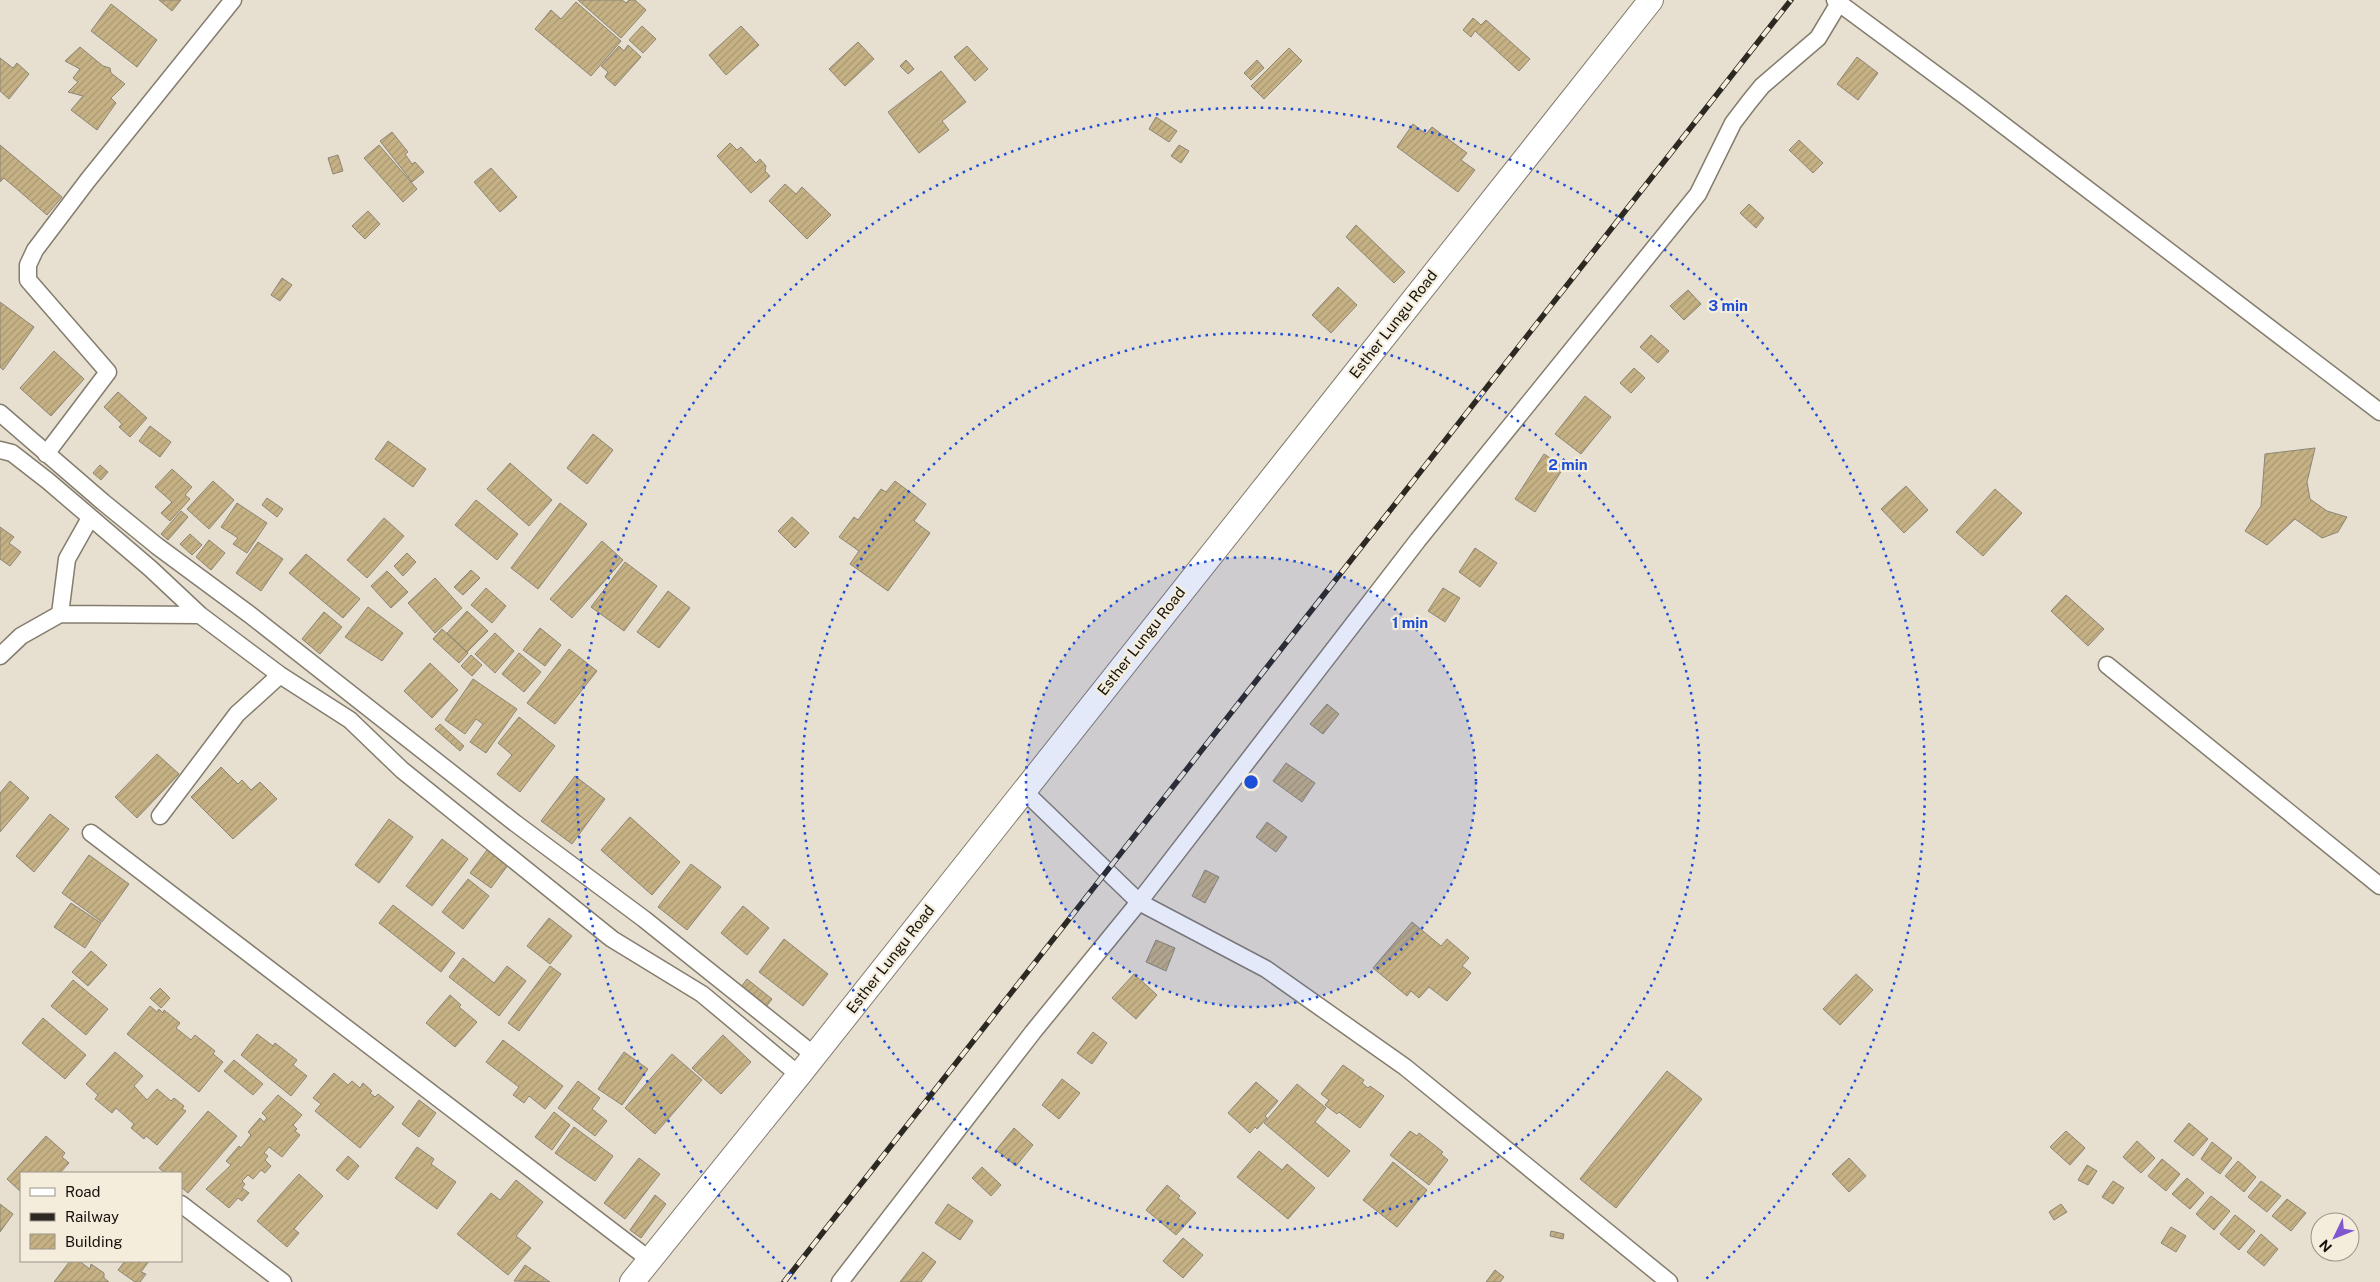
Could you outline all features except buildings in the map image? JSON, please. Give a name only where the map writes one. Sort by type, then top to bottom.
[{"type":"street","points":[[46,454],[108,372],[28,280],[28,265],[35,250],[88,180],[232,0]]},
{"type":"street","name":"Esther Lungu Road","points":[[632,1282],[799,1075],[1651,0]]},
{"type":"street","points":[[840,1282],[1033,1032],[1140,902],[1418,540],[1698,194],[1738,116],[1762,86],[1818,38],[1837,1],[1970,99],[2380,412]]},
{"type":"street","points":[[0,412],[46,454],[157,546],[249,614],[515,823],[644,919],[814,1055]]},
{"type":"street","points":[[0,450],[12,453],[151,569],[200,615],[280,675],[350,720],[402,770],[612,939],[702,994],[799,1075]]},
{"type":"street","points":[[60,614],[67,559],[90,518]]},
{"type":"street","points":[[0,656],[22,636],[60,614],[200,615]]},
{"type":"street","points":[[2107,665],[2380,886]]},
{"type":"street","points":[[160,816],[238,714],[280,675]]},
{"type":"street","points":[[1023,790],[1140,902],[1266,969],[1405,1068],[1669,1282]]},
{"type":"street","points":[[91,833],[650,1260]]},
{"type":"street","points":[[182,1205],[283,1282]]},
{"type":"railway","points":[[784,1282],[1791,0]]}]
